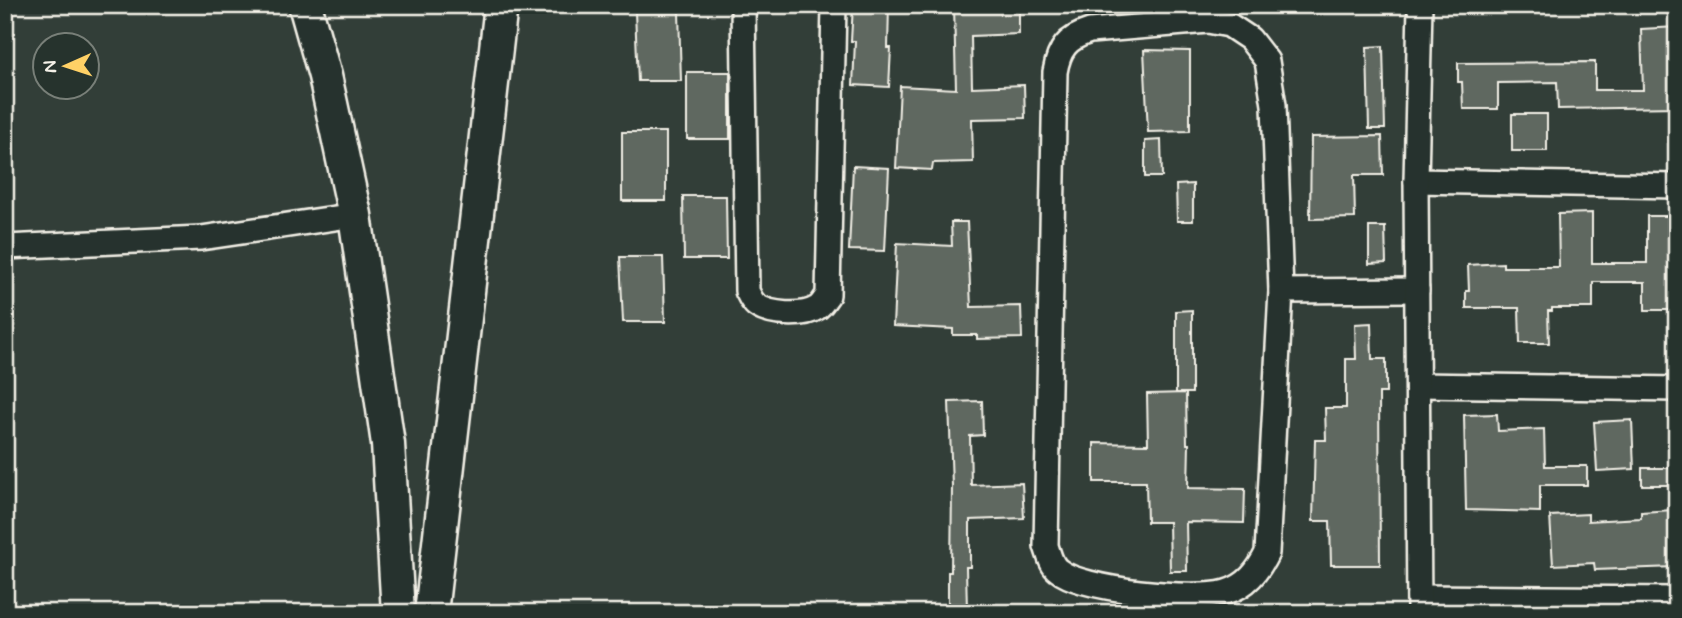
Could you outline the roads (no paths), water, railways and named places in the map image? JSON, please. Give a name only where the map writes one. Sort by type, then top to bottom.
[{"type":"street","points":[[305,5],[325,76],[355,215],[388,444],[398,613]]},
{"type":"street","points":[[431,613],[500,5]]},
{"type":"street","points":[[743,5],[747,291],[754,304],[768,310],[795,313],[809,312],[820,307],[828,295],[834,5]]},
{"type":"street","points":[[1420,5],[1416,181],[1419,605],[1677,599]]},
{"type":"street","points":[[1208,21],[1229,25],[1250,38],[1267,61],[1274,104],[1281,291],[1267,553],[1257,573],[1227,592],[1204,595],[1116,590],[1070,579],[1055,568],[1046,546],[1055,72],[1058,55],[1076,35],[1090,31],[1208,21]]},
{"type":"street","points":[[1416,181],[1677,186]]},
{"type":"street","points":[[5,247],[201,238],[355,215]]},
{"type":"street","points":[[1281,291],[1418,290]]},
{"type":"street","points":[[1418,385],[1677,389]]}]
